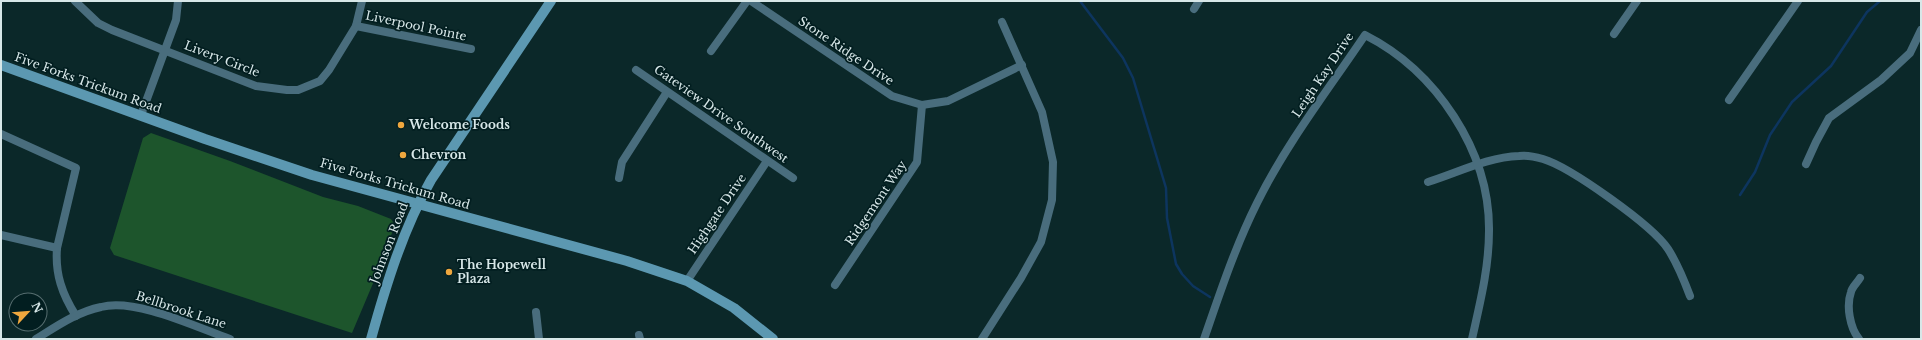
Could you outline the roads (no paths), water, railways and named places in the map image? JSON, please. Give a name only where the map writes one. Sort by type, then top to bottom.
[{"type":"main road","name":"Johnson Road","points":[[371,339],[395,261],[418,204],[431,180],[551,1]]},
{"type":"main road","name":"Five Forks Trickum Road","points":[[1,65],[312,175],[627,261],[687,281],[734,308],[773,339]]},
{"type":"street","name":"Livery Circle","points":[[75,1],[98,22],[112,30],[256,86],[287,90],[298,90],[320,81],[356,26],[362,1]]},
{"type":"street","name":"Livery Circle","points":[[141,115],[176,20],[178,1]]},
{"type":"street","points":[[711,51],[747,1]]},
{"type":"street","name":"Stone Ridge Drive","points":[[751,1],[892,96],[922,105],[948,101],[1022,65]]},
{"type":"street","points":[[1194,9],[1199,1]]},
{"type":"street","points":[[1614,34],[1637,1]]},
{"type":"street","points":[[1729,100],[1798,1]]},
{"type":"street","points":[[982,339],[1022,278],[1040,242],[1052,200],[1052,162],[1042,112],[1002,22]]},
{"type":"street","name":"Liverpool Pointe","points":[[356,26],[471,49]]},
{"type":"street","points":[[1806,164],[1829,118],[1881,80],[1910,53],[1921,30]]},
{"type":"street","name":"Leigh Kay Drive","points":[[1204,339],[1236,250],[1257,203],[1289,148],[1366,35],[1406,63],[1437,94],[1460,128],[1478,166],[1485,196],[1489,230],[1485,278],[1472,339]]},
{"type":"street","name":"Gateview Drive Southwest","points":[[636,70],[793,178]]},
{"type":"street","points":[[619,178],[622,162],[667,92]]},
{"type":"street","name":"Ridgemont Way","points":[[835,285],[917,162],[922,105]]},
{"type":"street","points":[[1,134],[76,168],[57,248],[56,262],[60,288],[76,316]]},
{"type":"street","points":[[1428,182],[1478,166],[1519,156],[1543,159],[1566,170],[1613,201],[1649,229],[1668,249],[1690,296]]},
{"type":"street","name":"Highgate Drive","points":[[687,281],[767,161]]},
{"type":"street","points":[[1,235],[57,248]]},
{"type":"street","points":[[1859,339],[1853,329],[1849,301],[1851,291],[1860,278]]},
{"type":"street","name":"Bellbrook Lane","points":[[36,339],[76,316],[102,306],[116,305],[150,311],[230,339]]},
{"type":"street","points":[[536,312],[539,339]]},
{"type":"waterway","points":[[1080,1],[1123,58],[1133,78],[1166,188],[1167,218],[1176,264],[1182,274],[1193,286],[1210,297]]},
{"type":"waterway","points":[[1740,195],[1755,172],[1770,135],[1792,102],[1831,66],[1867,12],[1880,1]]},
{"type":"place","name":"Welcome Foods","points":[[401,125]]},
{"type":"place","name":"Chevron","points":[[403,155]]},
{"type":"place","name":"The Hopewell Plaza","points":[[449,272]]}]
